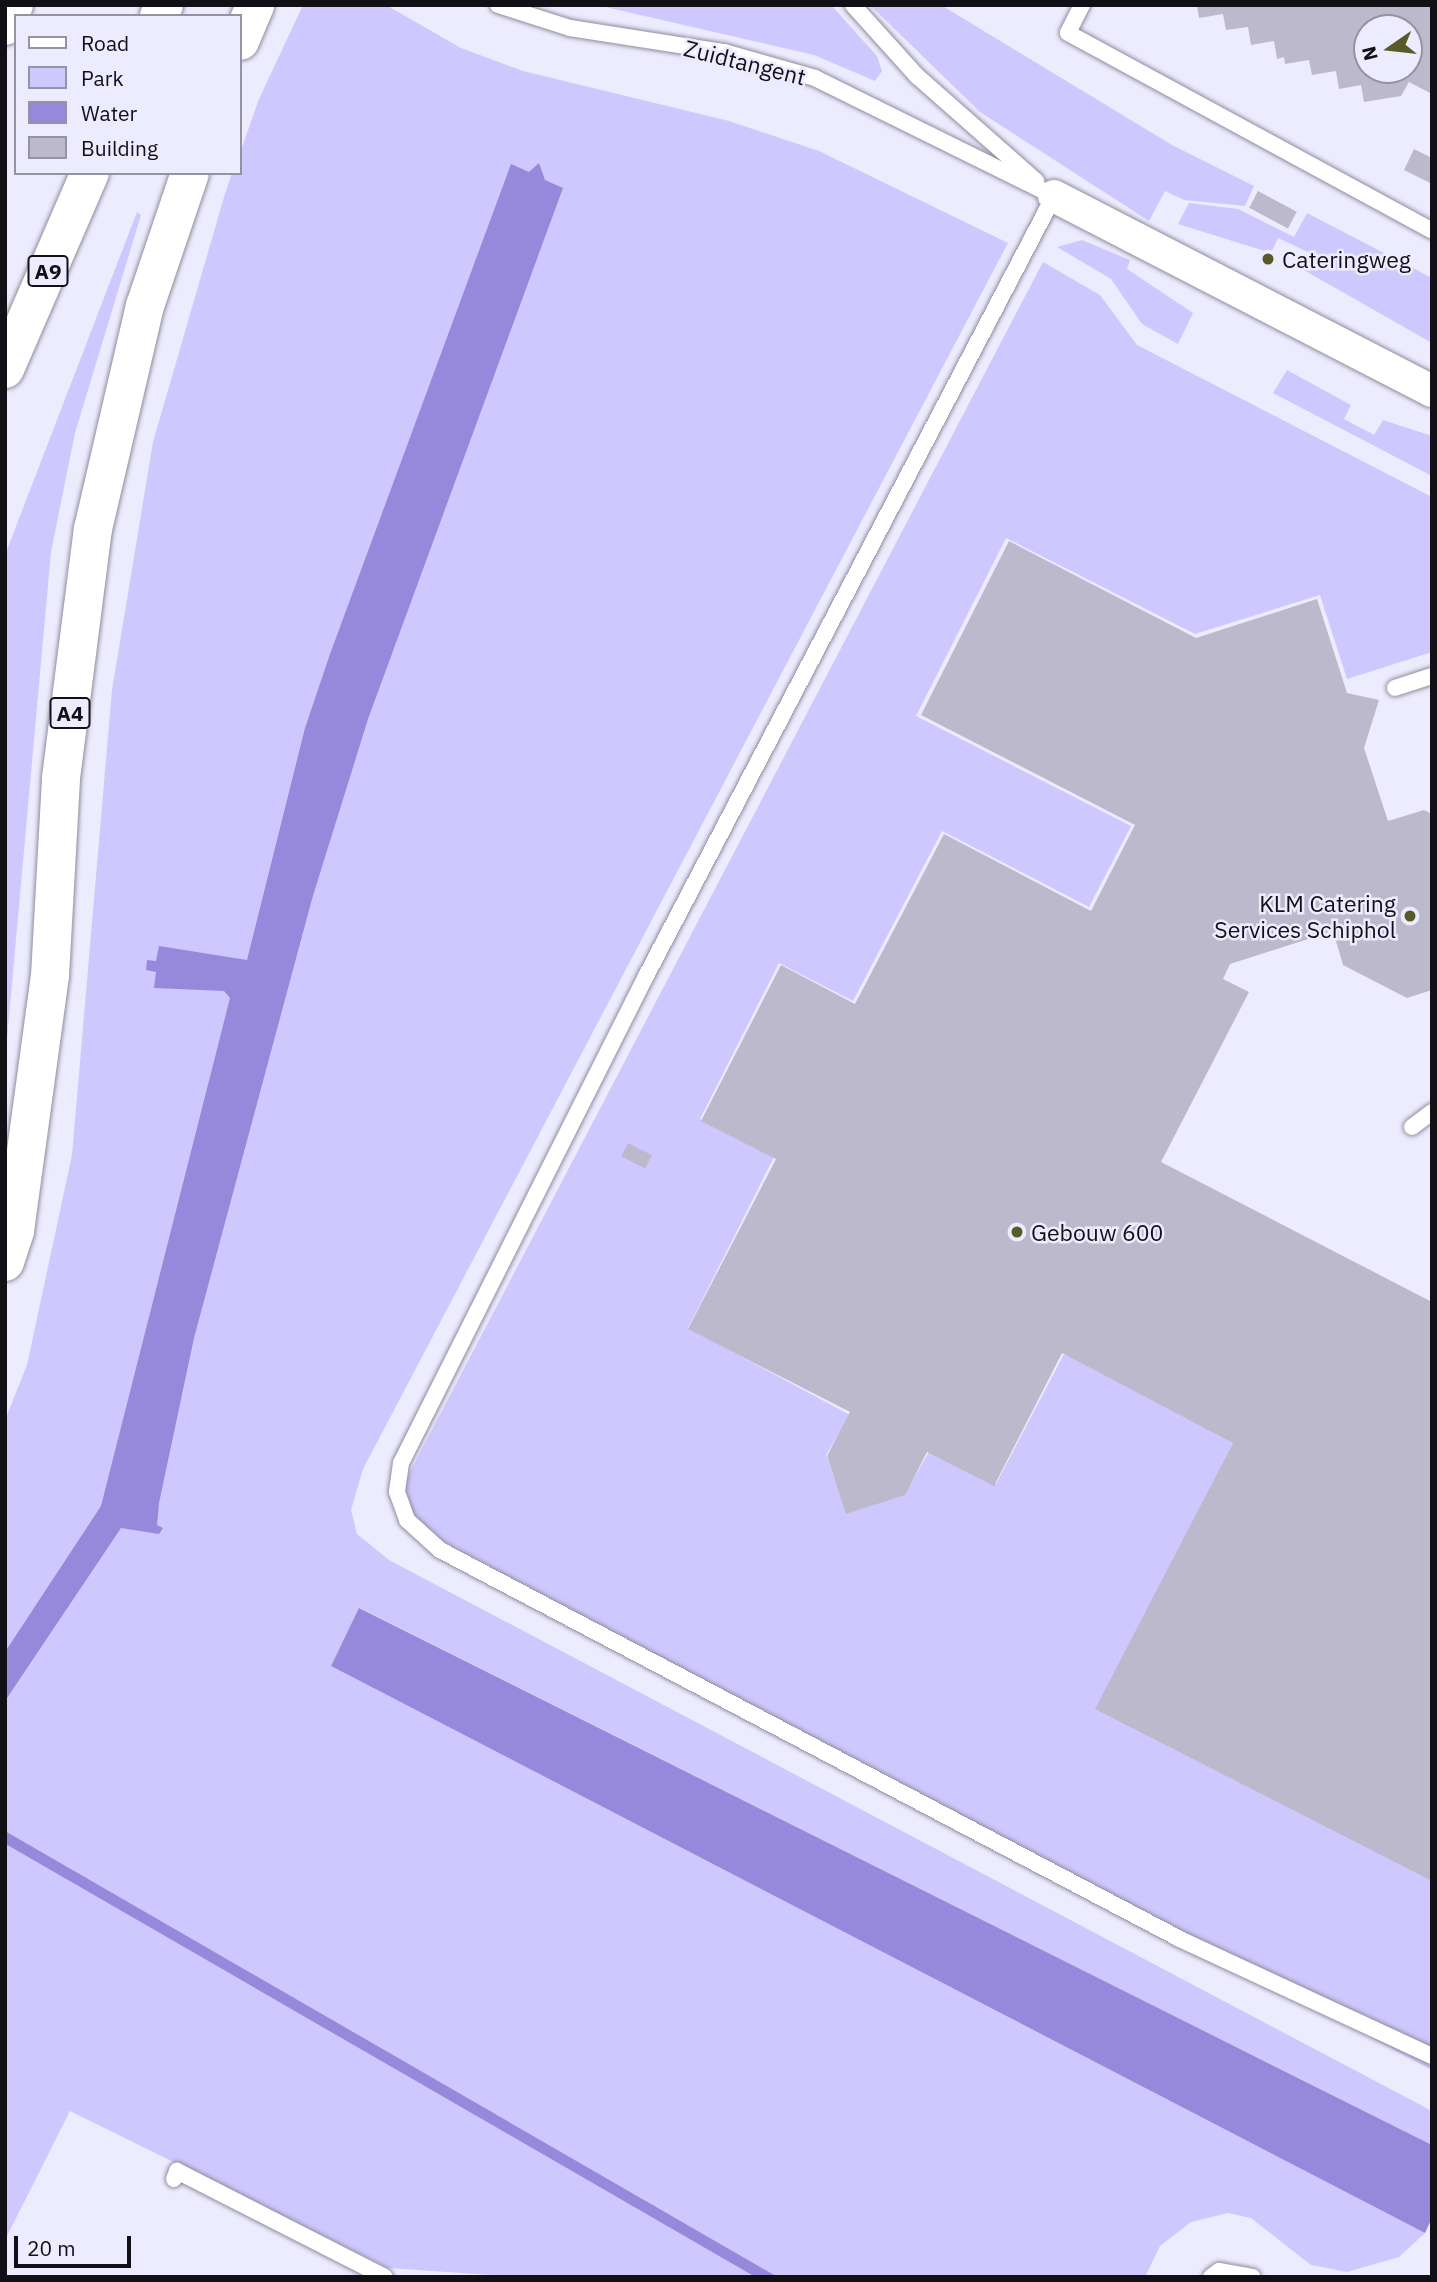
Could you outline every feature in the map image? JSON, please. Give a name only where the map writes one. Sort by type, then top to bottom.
[{"type":"highway","points":[[5,26],[14,5]]},
{"type":"highway","points":[[242,36],[255,5]]},
{"type":"highway","name":"A9","points":[[5,369],[89,175]]},
{"type":"highway","name":"A4","points":[[5,1262],[15,1231],[50,976],[61,778],[93,529],[145,306],[189,175]]},
{"type":"street","points":[[1054,196],[1432,391]]},
{"type":"lane","name":"Zuidtangent","points":[[498,5],[570,28],[724,52],[815,78],[1054,196]]},
{"type":"lane","points":[[853,5],[917,76],[1054,196],[645,978],[401,1463],[397,1492],[407,1520],[440,1550],[1180,1939],[1432,2056]]},
{"type":"lane","points":[[1082,5],[1068,33],[1432,231]]},
{"type":"lane","points":[[1395,688],[1432,676]]},
{"type":"lane","points":[[1412,1127],[1432,1112]]},
{"type":"lane","points":[[174,2179],[177,2171],[385,2277]]},
{"type":"lane","points":[[1211,2277],[1219,2271],[1252,2277]]},
{"type":"green space","points":[[303,5],[386,5],[461,48],[523,71],[729,121],[819,151],[1008,243],[363,1469],[351,1510],[357,1534],[389,1560],[1432,2111],[1432,2145],[360,1608],[331,1666],[1425,2233],[1399,2257],[1347,2272],[1311,2265],[1251,2218],[1228,2213],[1191,2222],[1160,2246],[1145,2277],[520,2277],[388,2268],[70,2111],[5,2240],[5,1420],[27,1365],[72,1155],[112,690],[153,442],[224,197],[231,175],[242,175],[242,147],[259,99]]},
{"type":"green space","points":[[597,5],[831,5],[877,56],[882,71],[875,81],[814,55]]},
{"type":"green space","points":[[870,5],[941,5],[1172,145],[1254,186],[1245,206],[1184,200],[1165,191],[1149,221],[980,112]]},
{"type":"green space","points":[[1189,203],[1238,209],[1294,237],[1307,213],[1432,278],[1432,343],[1302,269],[1310,253],[1278,238],[1271,253],[1178,224]]},
{"type":"green space","points":[[137,212],[141,215],[75,433],[51,552],[5,1061],[5,555]]},
{"type":"green space","points":[[1082,240],[1130,260],[1127,269],[1193,313],[1178,344],[1142,324],[1111,279],[1057,247]]},
{"type":"green space","points":[[1043,262],[1100,295],[1137,345],[1432,497],[1432,652],[1347,679],[1320,595],[1195,634],[1006,538],[916,716],[1131,826],[1089,907],[942,831],[853,1001],[779,963],[700,1119],[774,1157],[688,1328],[850,1415],[826,1455],[847,1513],[904,1495],[929,1452],[996,1484],[1064,1354],[1234,1441],[1098,1708],[1432,1880],[1432,2070],[416,1527],[401,1489]]},
{"type":"green space","points":[[1287,370],[1351,405],[1344,419],[1374,435],[1383,420],[1432,436],[1432,476],[1273,393]]},
{"type":"water","points":[[539,163],[545,180],[563,188],[368,719],[312,899],[194,1338],[159,1503],[157,1525],[163,1528],[159,1534],[121,1528],[5,1701],[5,1652],[101,1506],[230,998],[224,991],[154,988],[156,972],[146,970],[147,960],[156,961],[159,946],[247,960],[305,728],[330,654],[511,164],[529,172]]},
{"type":"water","points":[[359,1608],[1432,2145],[1432,2218],[1425,2233],[331,1666]]},
{"type":"water","points":[[5,1831],[775,2276],[755,2277],[5,1844]]},
{"type":"building","points":[[1197,5],[1432,5],[1432,94],[1413,84],[1423,84],[1423,14],[1353,14],[1353,84],[1408,84],[1401,96],[1364,102],[1361,85],[1339,89],[1336,71],[1312,75],[1309,60],[1285,64],[1284,57],[1277,59],[1274,41],[1251,45],[1248,27],[1226,30],[1223,14],[1199,18]]},
{"type":"building","points":[[1414,149],[1432,158],[1432,184],[1404,170]]},
{"type":"building","points":[[1258,191],[1297,212],[1288,228],[1249,208]]},
{"type":"building","name":"Gebouw 600","points":[[1009,541],[1196,638],[1317,599],[1347,693],[1379,700],[1364,748],[1388,821],[1424,810],[1432,814],[1432,990],[1407,998],[1343,965],[1333,931],[1230,964],[1223,979],[1249,992],[1161,1162],[1432,1302],[1432,1881],[1095,1709],[1233,1443],[1062,1353],[994,1486],[927,1452],[905,1495],[846,1514],[827,1456],[850,1412],[688,1329],[776,1159],[701,1121],[781,965],[855,1004],[944,834],[1091,911],[1135,825],[921,715]]},
{"type":"building","points":[[628,1143],[652,1155],[645,1169],[621,1156]]},
{"type":"place","name":"Cateringweg","points":[[1268,259]]},
{"type":"place","name":"KLM Catering Services Schiphol","points":[[1410,916]]},
{"type":"place","name":"Gebouw 600","points":[[1017,1232]]}]
